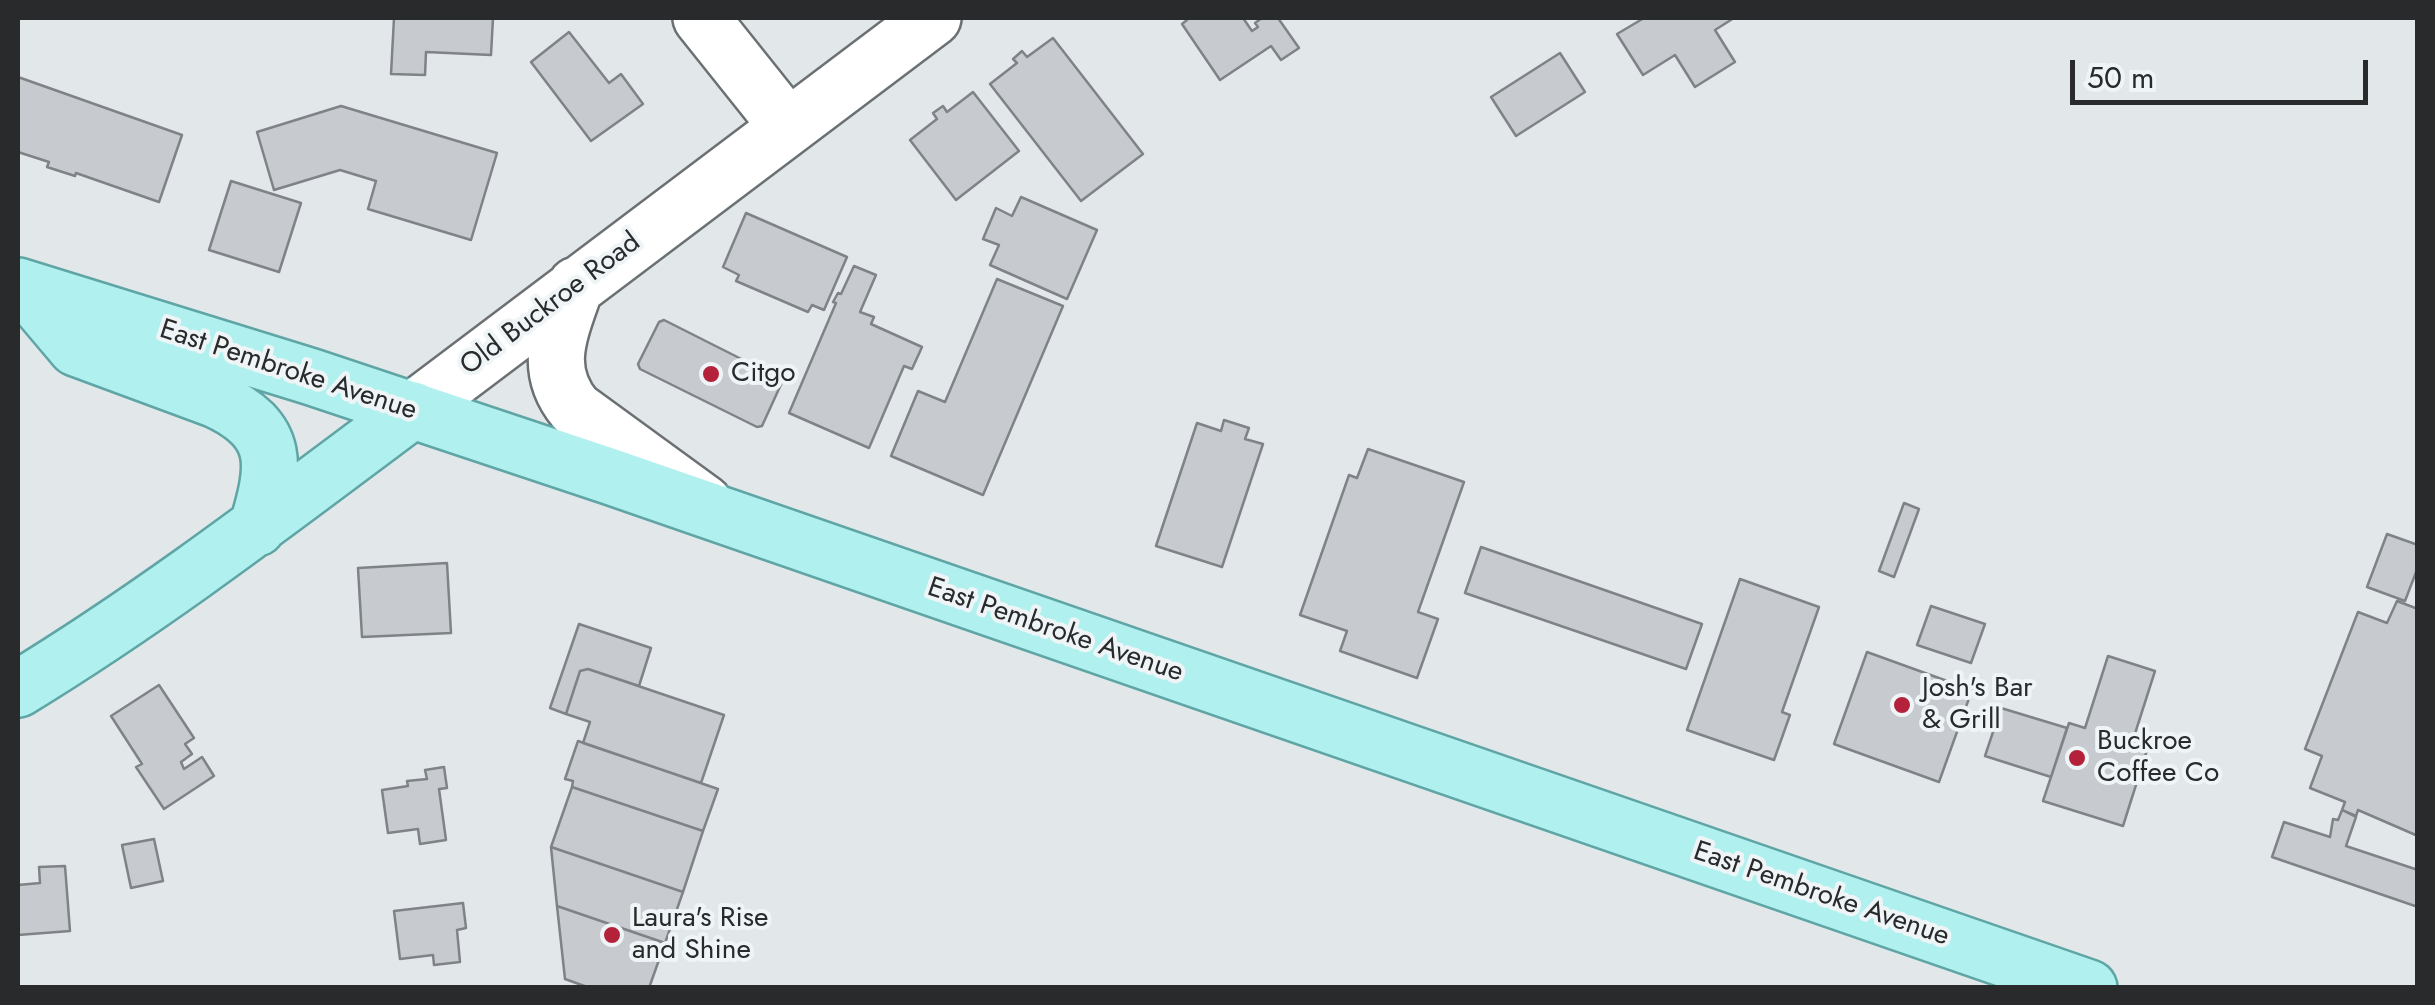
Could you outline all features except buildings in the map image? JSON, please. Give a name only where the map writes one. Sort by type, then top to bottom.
[{"type":"main road","name":"East Pembroke Avenue","points":[[22,288],[412,410],[721,515],[1999,973],[2089,988]]},
{"type":"main road","points":[[22,288],[76,348],[214,400],[235,409],[252,423],[265,444],[271,478],[257,528]]},
{"type":"main road","name":"Old Buckroe Road","points":[[18,689],[109,633],[257,528],[412,410]]},
{"type":"street","points":[[701,18],[788,127]]},
{"type":"street","name":"Old Buckroe Road","points":[[412,410],[933,18]]},
{"type":"street","points":[[576,285],[557,349],[557,377],[565,397],[575,409],[721,515]]},
{"type":"place","name":"Citgo","points":[[711,374]]},
{"type":"place","name":"Josh's Bar & Grill","points":[[1902,705]]},
{"type":"place","name":"Buckroe Coffee Co","points":[[2077,758]]},
{"type":"place","name":"Laura's Rise and Shine","points":[[612,935]]}]
